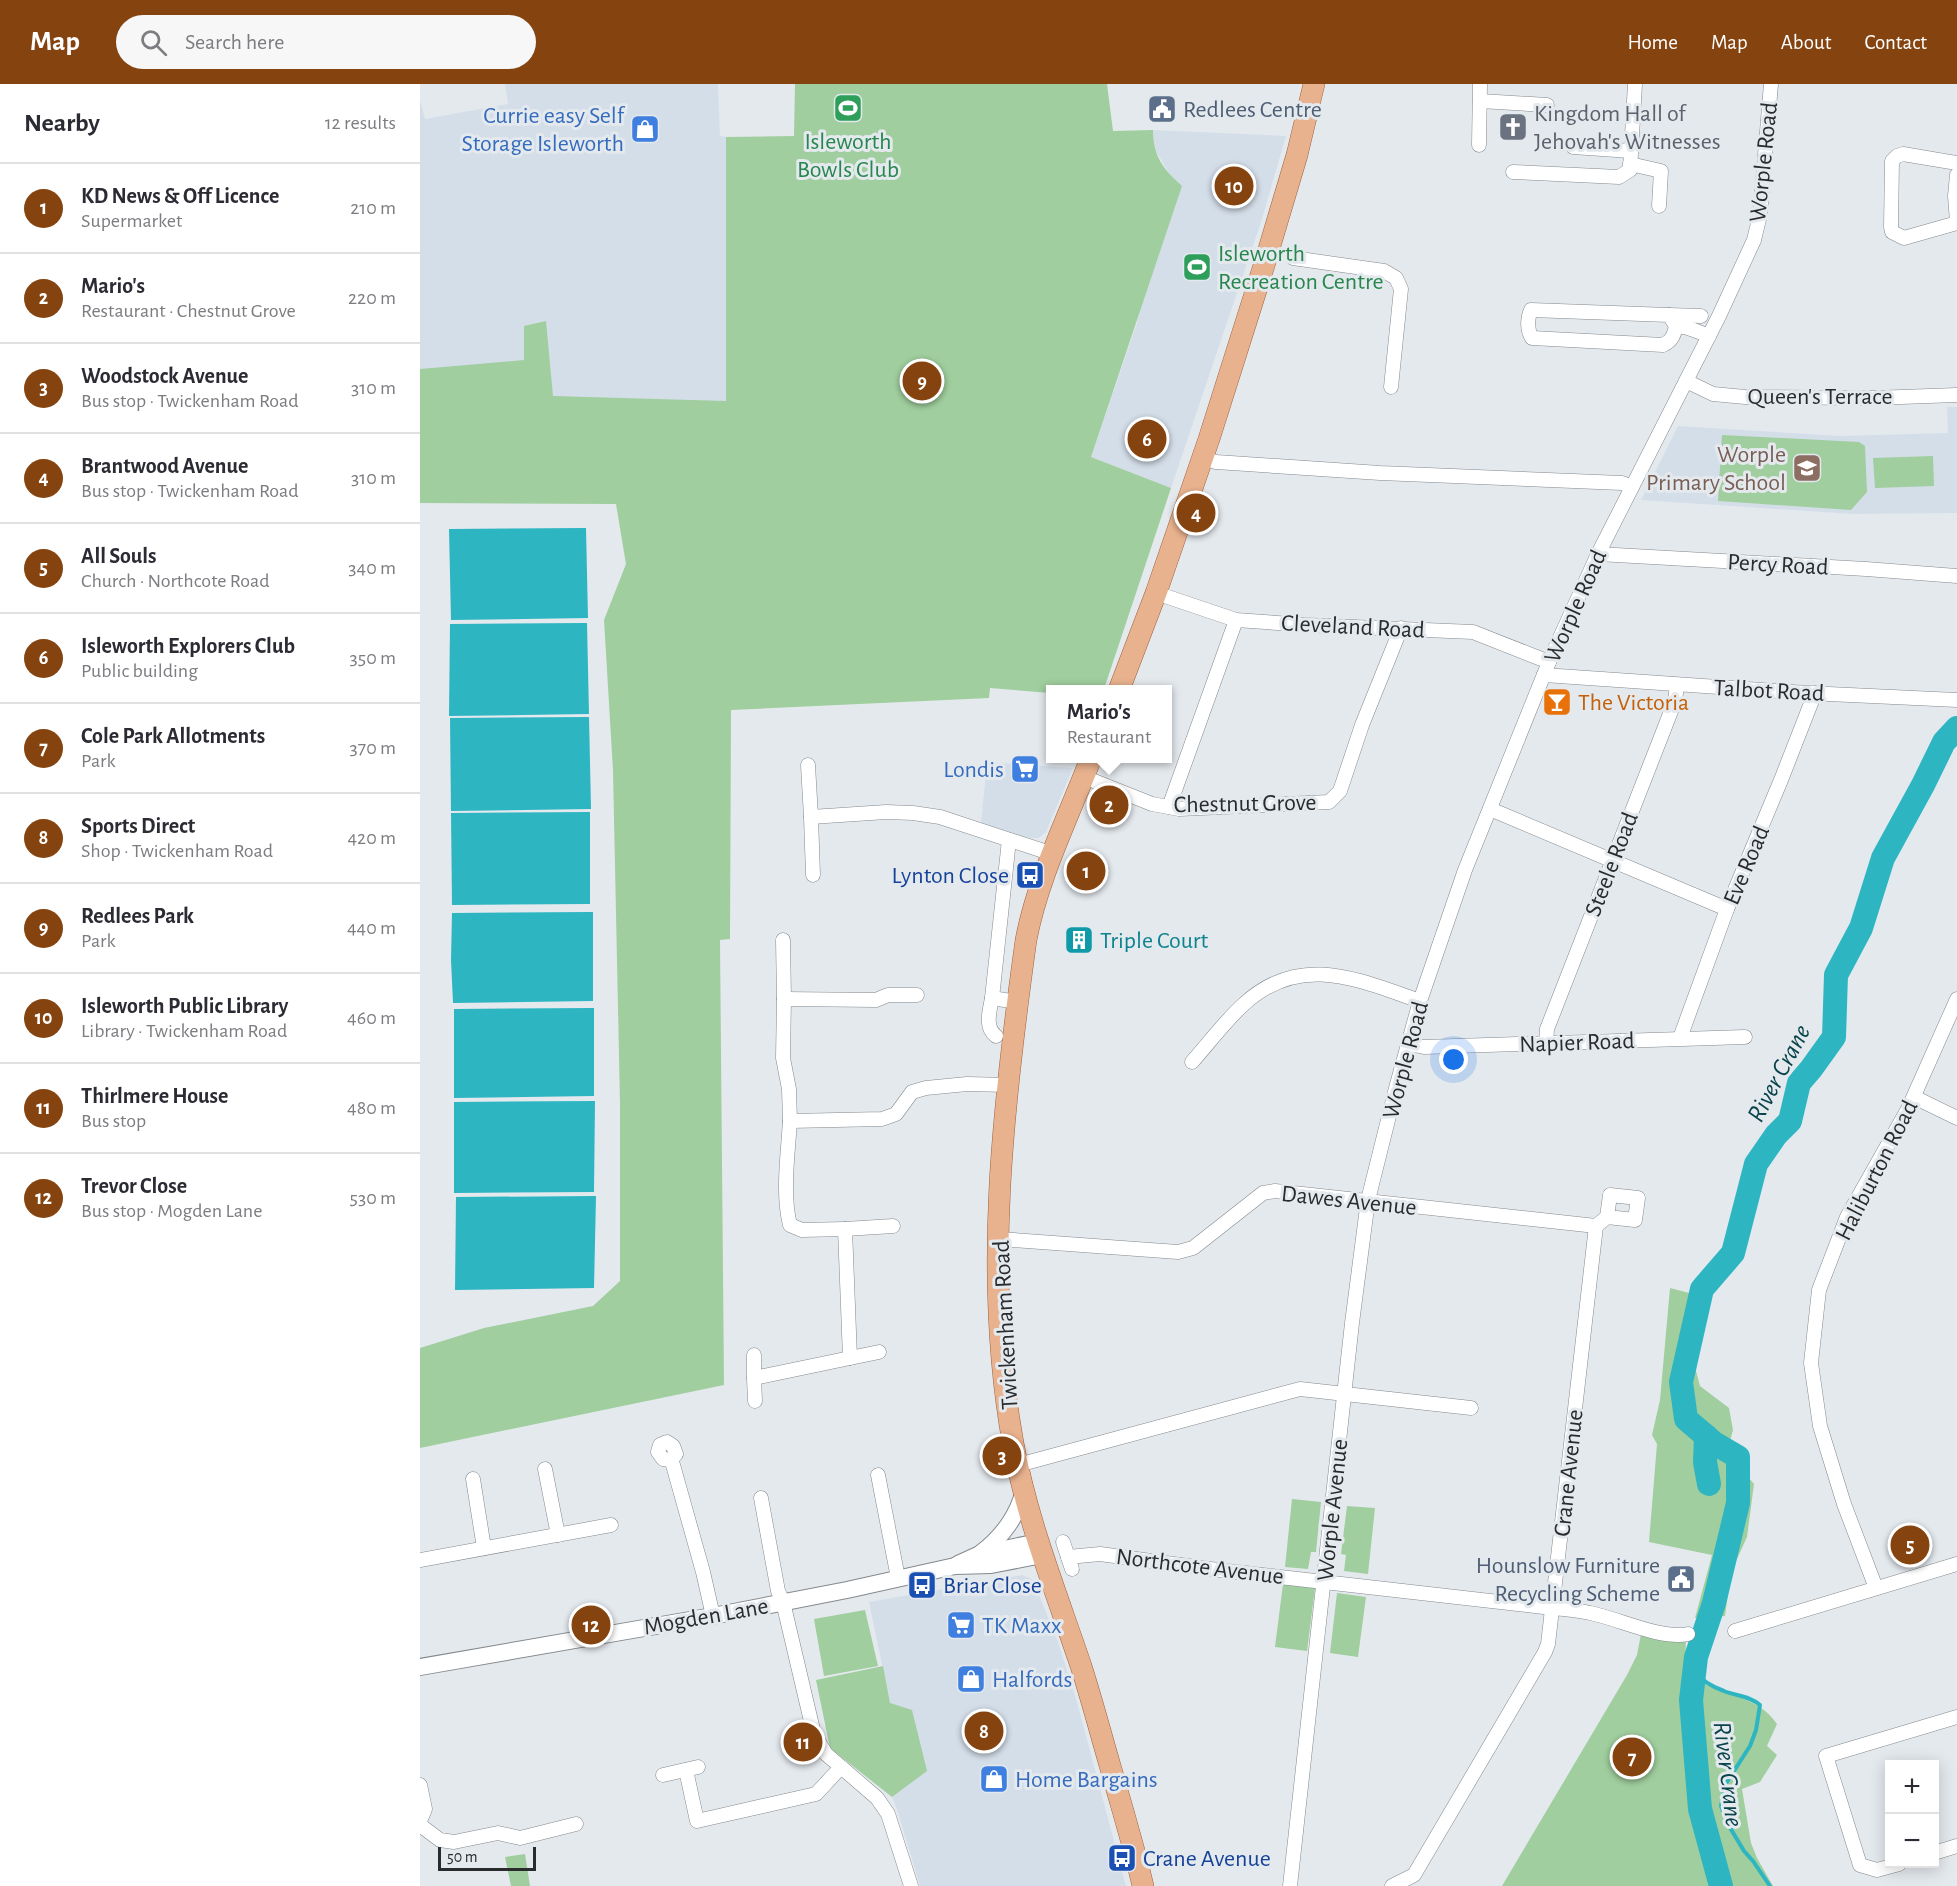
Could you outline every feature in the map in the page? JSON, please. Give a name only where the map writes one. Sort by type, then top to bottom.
[{"type":"main road","points":[[1121,685],[1203,458],[1300,145],[1314,84]]},
{"type":"main road","name":"Twickenham Road","points":[[1088,768],[1053,854],[1031,917],[1026,940],[1008,1085],[1000,1180],[1001,1341],[1007,1400],[1018,1465],[1040,1549],[1092,1701],[1143,1886]]},
{"type":"street","points":[[1479,145],[1480,84]]},
{"type":"street","points":[[1514,172],[1618,177],[1630,170],[1635,84]]},
{"type":"street","name":"Worple Road","points":[[1384,1136],[1420,1001],[1465,870],[1547,668],[1598,554],[1709,336],[1754,240],[1760,215],[1771,84]]},
{"type":"street","points":[[1480,101],[1547,105]]},
{"type":"street","points":[[1573,147],[1630,158],[1661,171],[1659,206]]},
{"type":"street","points":[[1957,163],[1903,154],[1892,161],[1892,232],[1904,238],[1957,222],[1955,196],[1957,175]]},
{"type":"street","points":[[1293,258],[1384,271],[1396,278],[1401,289],[1391,387]]},
{"type":"street","points":[[1673,325],[1669,342],[1663,345],[1532,338],[1528,332],[1531,310],[1686,326],[1709,336]]},
{"type":"street","points":[[1673,325],[1701,316]]},
{"type":"street","name":"Queen's Terrace","points":[[1686,381],[1713,394],[1745,397],[1873,398],[1957,395]]},
{"type":"street","points":[[1203,458],[1216,462],[1380,473],[1622,483],[1632,487]]},
{"type":"street","name":"Percy Road","points":[[1598,554],[1957,576]]},
{"type":"street","name":"Cleveland Road","points":[[1156,592],[1236,620],[1306,626],[1473,632],[1547,668]]},
{"type":"street","points":[[1169,807],[1236,620]]},
{"type":"street","name":"Chestnut Grove","points":[[1088,768],[1108,787],[1152,804],[1179,809],[1329,802],[1340,791],[1362,725],[1401,628]]},
{"type":"street","name":"Talbot Road","points":[[1547,668],[1677,685],[1957,699]]},
{"type":"street","name":"Steele Road","points":[[1546,1044],[1547,1029],[1675,701],[1677,685]]},
{"type":"street","name":"Eve Road","points":[[1680,1038],[1727,909],[1815,693]]},
{"type":"street","points":[[808,765],[813,875]]},
{"type":"street","points":[[1490,809],[1727,909]]},
{"type":"street","points":[[811,817],[886,812],[913,813],[940,818],[1053,854]]},
{"type":"street","points":[[996,1036],[990,1030],[989,1023],[1010,840]]},
{"type":"street","points":[[783,940],[783,1058],[789,1089],[787,1215],[790,1226],[802,1230],[893,1226]]},
{"type":"street","points":[[1192,1062],[1244,1004],[1266,987],[1304,975],[1325,973],[1346,977],[1420,1001]]},
{"type":"street","points":[[784,999],[876,1000],[888,995],[917,995]]},
{"type":"street","points":[[992,998],[1017,1002]]},
{"type":"street","name":"Haliburton Road","points":[[1876,1588],[1844,1504],[1820,1426],[1811,1363],[1820,1290],[1847,1217],[1914,1097],[1957,999]]},
{"type":"street","name":"Napier Road","points":[[1409,1044],[1424,1047],[1745,1037]]},
{"type":"street","points":[[790,1121],[882,1119],[896,1114],[912,1092],[926,1088],[967,1084],[1008,1085]]},
{"type":"street","points":[[1914,1097],[1957,1118]]},
{"type":"street","name":"Worple Avenue","points":[[1290,1886],[1368,1200],[1384,1136]]},
{"type":"street","name":"Dawes Avenue","points":[[999,1239],[1178,1252],[1193,1248],[1263,1193],[1275,1191],[1596,1226]]},
{"type":"street","points":[[1596,1226],[1607,1217]]},
{"type":"street","name":"Crane Avenue","points":[[1392,1886],[1414,1875],[1548,1644],[1596,1226]]},
{"type":"street","points":[[845,1228],[850,1358]]},
{"type":"street","points":[[754,1378],[879,1352]]},
{"type":"street","points":[[754,1355],[755,1401]]},
{"type":"street","points":[[1018,1465],[1300,1389],[1471,1408]]},
{"type":"street","points":[[671,1460],[713,1616]]},
{"type":"street","points":[[545,1469],[558,1535]]},
{"type":"street","points":[[878,1475],[898,1578]]},
{"type":"street","points":[[473,1479],[484,1548]]},
{"type":"street","name":"Mogden Lane","points":[[955,1566],[980,1554],[996,1540],[1017,1511],[1022,1501],[1024,1488]]},
{"type":"street","points":[[761,1498],[778,1591],[783,1602],[814,1734],[826,1754],[877,1798],[888,1814],[910,1886]]},
{"type":"street","points":[[420,1560],[611,1525]]},
{"type":"street","name":"Northcote Avenue","points":[[1063,1542],[1070,1563],[1100,1554],[1590,1613],[1678,1636],[1688,1634]]},
{"type":"street","name":"Mogden Lane","points":[[420,1667],[713,1616],[955,1566],[990,1565],[1040,1549]]},
{"type":"street","name":"Mogden Lane","points":[[980,1554],[1040,1549]]},
{"type":"street","points":[[1735,1631],[1957,1564]]},
{"type":"street","points":[[1885,1867],[1877,1870],[1860,1865],[1826,1756],[1957,1717]]},
{"type":"street","points":[[663,1774],[692,1768],[697,1821],[816,1794],[841,1767]]},
{"type":"street","points":[[420,1785],[425,1809],[420,1821]]},
{"type":"street","points":[[420,1825],[440,1840],[454,1842],[498,1833],[520,1838],[576,1824]]},
{"type":"street","points":[[1939,1852],[1957,1846]]},
{"type":"shaded area","points":[[505,84],[718,84],[720,136],[726,137],[726,403],[553,402],[420,379],[420,100],[425,119],[508,104]]},
{"type":"shaded area","points":[[1153,130],[1286,136],[1261,222],[1171,488],[1091,457],[1137,323],[1170,175],[1153,146]]},
{"type":"shaded area","name":"Worple Primary School","points":[[1947,407],[1957,407],[1957,513],[1854,514],[1641,500],[1678,426],[1840,436],[1948,433]]},
{"type":"shaded area","points":[[987,762],[1073,768],[1046,832],[1039,838],[1003,832],[981,823]]},
{"type":"shaded area","points":[[1022,1575],[1034,1582],[1059,1645],[1077,1702],[1126,1886],[920,1886],[892,1797],[926,1771],[890,1703],[869,1602]]},
{"type":"green space","points":[[795,84],[1107,84],[1113,131],[1153,130],[1153,139],[1160,161],[1169,174],[1182,186],[1091,457],[1171,488],[1105,685],[1046,685],[1046,693],[990,688],[989,698],[731,710],[730,939],[720,940],[724,1385],[420,1448],[420,1348],[484,1328],[593,1306],[620,1281],[620,1103],[613,770],[604,620],[626,564],[616,504],[420,503],[420,369],[524,360],[524,326],[546,321],[553,396],[726,401],[726,137],[794,136]]},
{"type":"green space","points":[[1722,435],[1859,442],[1865,446],[1867,492],[1851,510],[1718,501]]},
{"type":"green space","points":[[1933,456],[1934,486],[1875,488],[1873,458]]},
{"type":"green space","points":[[1670,1288],[1697,1295],[1696,1371],[1700,1386],[1729,1408],[1733,1430],[1728,1448],[1754,1484],[1747,1537],[1731,1572],[1725,1616],[1695,1618],[1712,1555],[1649,1542],[1657,1444],[1652,1435],[1660,1400]]},
{"type":"green space","points":[[1292,1499],[1321,1502],[1316,1552],[1311,1552],[1308,1569],[1285,1567]]},
{"type":"green space","points":[[1347,1506],[1375,1508],[1368,1574],[1344,1571],[1346,1555],[1341,1554]]},
{"type":"green space","points":[[1283,1584],[1315,1588],[1307,1651],[1275,1647]]},
{"type":"green space","points":[[1337,1593],[1366,1597],[1358,1657],[1330,1653]]},
{"type":"green space","points":[[865,1610],[878,1666],[824,1676],[814,1619]]},
{"type":"green space","points":[[1641,1634],[1686,1641],[1683,1700],[1687,1777],[1696,1830],[1714,1886],[1502,1886],[1627,1675],[1637,1655]]},
{"type":"green space","points":[[883,1666],[890,1703],[912,1710],[927,1771],[892,1797],[830,1748],[816,1680]]},
{"type":"green space","points":[[1700,1681],[1760,1707],[1777,1724],[1767,1746],[1777,1755],[1760,1782],[1742,1789],[1751,1843],[1773,1886],[1728,1886],[1709,1811],[1705,1785],[1700,1733]]},
{"type":"green space","points":[[525,1854],[530,1886],[511,1886],[505,1857]]},
{"type":"water","points":[[586,528],[588,618],[451,620],[449,529]]},
{"type":"water","points":[[587,623],[589,714],[449,716],[450,624]]},
{"type":"water","points":[[589,717],[591,809],[451,811],[450,718]]},
{"type":"water","points":[[590,812],[590,904],[452,905],[451,813]]},
{"type":"water","points":[[593,912],[593,1001],[453,1003],[452,913]]},
{"type":"water","points":[[594,1008],[594,1096],[454,1098],[454,1009]]},
{"type":"water","points":[[595,1101],[594,1192],[454,1193],[454,1102]]},
{"type":"water","points":[[596,1196],[594,1288],[455,1290],[456,1197]]},
{"type":"waterway","name":"River Crane","points":[[1721,1886],[1700,1809],[1691,1700],[1696,1657],[1714,1603],[1738,1503],[1738,1457],[1714,1443],[1686,1419],[1681,1382],[1702,1289],[1733,1253],[1756,1164],[1776,1135],[1790,1121],[1799,1083],[1834,1037],[1836,975],[1861,928],[1883,858],[1944,742],[1957,728]]},
{"type":"waterway","points":[[1706,1436],[1705,1462],[1709,1484]]},
{"type":"waterway","points":[[1695,1672],[1712,1686],[1760,1705],[1756,1730],[1750,1746],[1725,1785],[1721,1806],[1729,1826],[1744,1851],[1770,1886]]},
{"type":"place","name":"Isleworth Bowls Club","points":[[848,108]]},
{"type":"place","name":"Redlees Centre","points":[[1162,109]]},
{"type":"place","name":"Kingdom Hall of Jehovah's Witnesses","points":[[1513,127]]},
{"type":"place","name":"Currie easy Self Storage Isleworth","points":[[645,129]]},
{"type":"place","name":"Isleworth Public Library","points":[[1234,186]]},
{"type":"place","name":"Isleworth Recreation Centre","points":[[1197,267]]},
{"type":"place","name":"Redlees Park","points":[[922,381]]},
{"type":"place","name":"Isleworth Explorers Club","points":[[1147,439]]},
{"type":"place","name":"Worple Primary School","points":[[1807,468]]},
{"type":"place","name":"Brantwood Avenue","points":[[1196,513]]},
{"type":"place","name":"The Victoria","points":[[1557,702]]},
{"type":"place","name":"Londis","points":[[1025,769]]},
{"type":"place","name":"Mario's","points":[[1109,805]]},
{"type":"place","name":"KD News & Off Licence","points":[[1086,871]]},
{"type":"place","name":"Lynton Close","points":[[1030,875]]},
{"type":"place","name":"Triple Court","points":[[1079,940]]},
{"type":"place","name":"Woodstock Avenue","points":[[1002,1456]]},
{"type":"place","name":"All Souls","points":[[1910,1545]]},
{"type":"place","name":"Hounslow Furniture Recycling Scheme","points":[[1681,1579]]},
{"type":"place","name":"Briar Close","points":[[922,1585]]},
{"type":"place","name":"Trevor Close","points":[[591,1625]]},
{"type":"place","name":"TK Maxx","points":[[961,1625]]},
{"type":"place","name":"Halfords","points":[[971,1679]]},
{"type":"place","name":"Sports Direct","points":[[984,1731]]},
{"type":"place","name":"Thirlmere House","points":[[803,1742]]},
{"type":"place","name":"Cole Park Allotments","points":[[1632,1757]]},
{"type":"place","name":"Home Bargains","points":[[994,1779]]},
{"type":"place","name":"Crane Avenue","points":[[1122,1858]]}]
